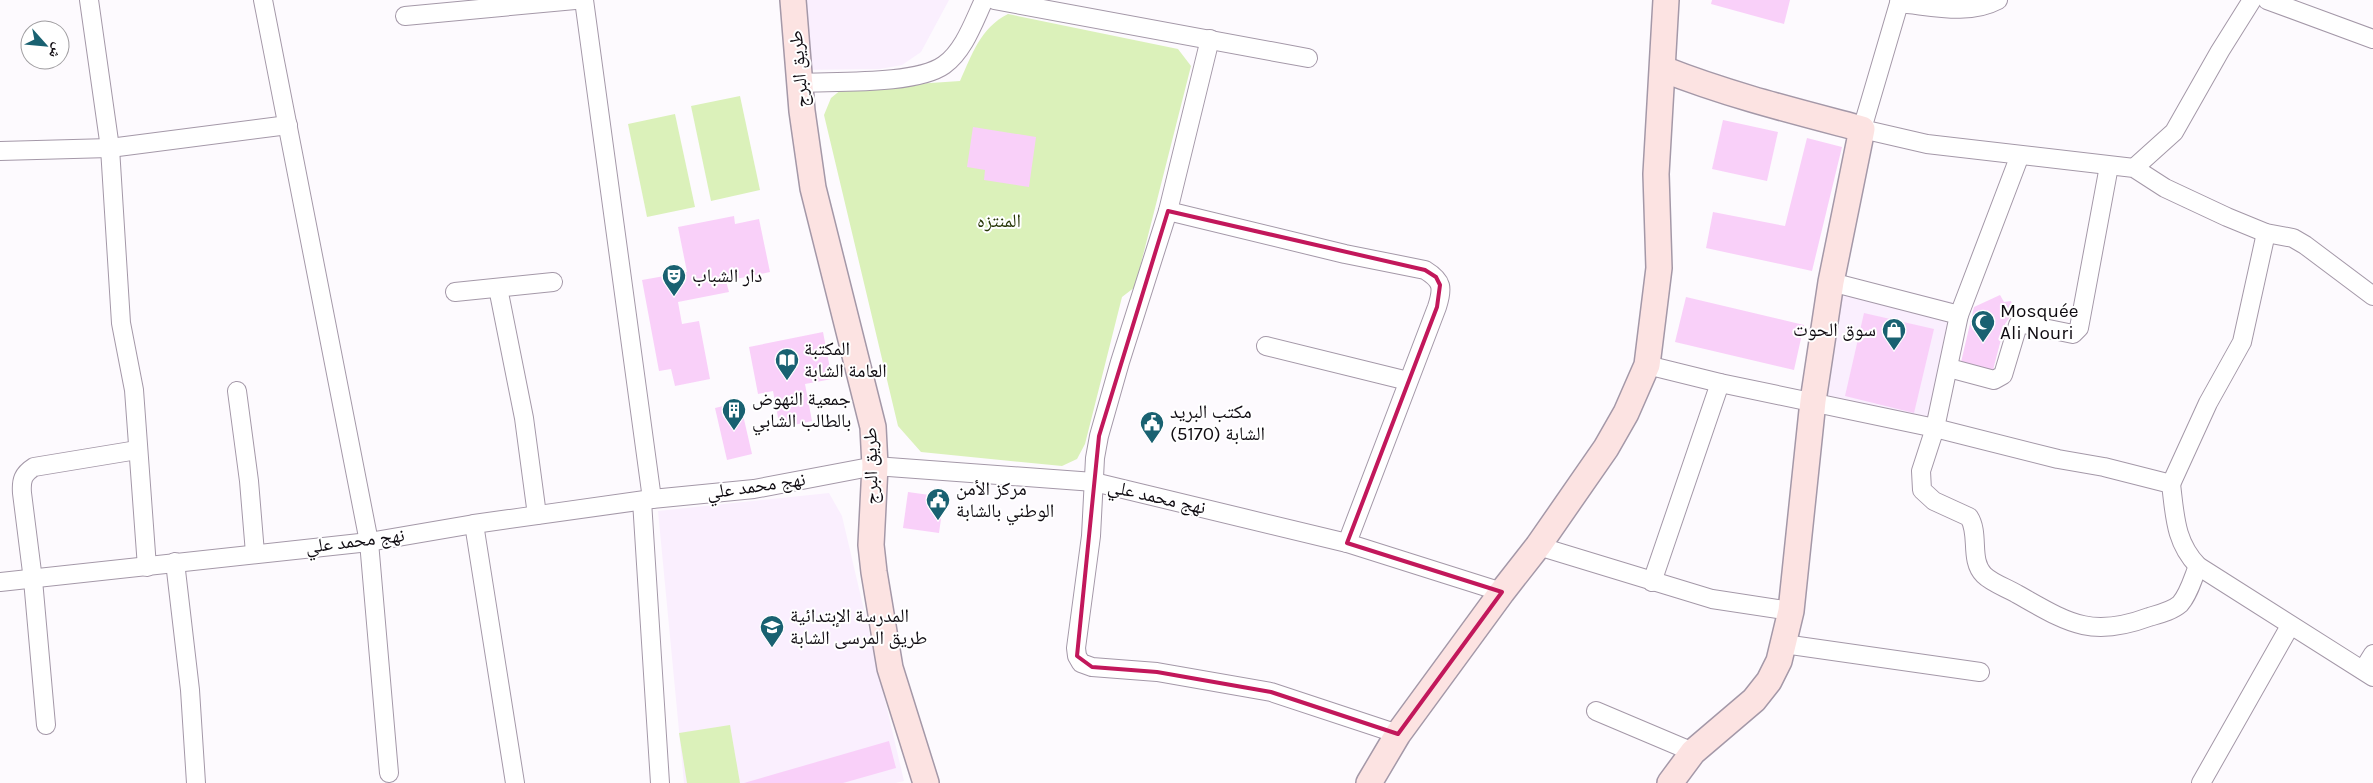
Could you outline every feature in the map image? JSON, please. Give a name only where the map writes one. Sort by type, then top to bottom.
[{"type":"street","points":[[89,0],[110,148],[121,323],[134,390],[147,567]]},
{"type":"street","points":[[263,0],[369,542],[389,773]]},
{"type":"street","points":[[405,16],[575,0]]},
{"type":"street","points":[[584,0],[647,500],[660,783]]},
{"type":"street","name":"طريق البرج","points":[[793,0],[799,83],[806,148],[813,188],[873,427],[875,466],[871,545],[878,601],[890,668],[926,783]]},
{"type":"street","points":[[799,83],[905,78],[929,73],[945,65],[956,53],[969,32],[984,0]]},
{"type":"street","points":[[994,0],[1308,58]]},
{"type":"street","points":[[1369,783],[1398,734],[1538,546],[1606,448],[1626,413],[1647,365],[1659,268],[1656,174],[1666,0]]},
{"type":"street","points":[[1673,782],[1694,752],[1760,693],[1779,661],[1784,644],[1791,610],[1813,401],[1831,282],[1862,129],[1900,1],[1965,10],[1983,8],[1998,0]]},
{"type":"street","points":[[2134,168],[2174,132],[2220,51],[2252,0]]},
{"type":"street","points":[[2267,0],[2373,39]]},
{"type":"street","points":[[1210,39],[1168,211],[1108,400],[1096,450],[1091,536],[1076,648],[1077,656],[1081,663],[1092,667],[1157,672],[1271,692],[1398,734]]},
{"type":"street","points":[[1663,70],[1698,83],[1796,113],[1927,144],[2134,168],[2188,199],[2266,233],[2293,238],[2373,296]]},
{"type":"street","points":[[0,151],[110,148],[288,126]]},
{"type":"street","points":[[2020,155],[1959,315],[1935,428],[1921,471],[1922,490],[1934,501],[1969,517],[1975,532],[1976,559],[1984,575],[2061,619],[2076,625],[2110,626],[2143,619],[2174,608],[2186,595],[2198,566]]},
{"type":"street","points":[[1949,368],[1994,380],[2003,375],[2018,326],[2024,324],[2073,334],[2079,328],[2109,166]]},
{"type":"street","points":[[1168,211],[1336,252],[1425,270],[1436,277],[1440,285],[1441,295],[1347,543]]},
{"type":"street","points":[[2266,233],[2242,342],[2208,403],[2172,484],[2180,539],[2187,554],[2198,566],[2368,674],[2373,654]]},
{"type":"street","points":[[456,292],[553,282]]},
{"type":"street","points":[[1831,282],[1959,315]]},
{"type":"street","points":[[498,288],[524,418],[537,515]]},
{"type":"street","points":[[1266,346],[1408,381]]},
{"type":"street","points":[[1647,365],[1720,383],[1935,428],[2058,459],[2104,467],[2172,484]]},
{"type":"street","points":[[1652,582],[1720,383]]},
{"type":"street","points":[[237,391],[249,481],[255,553]]},
{"type":"street","points":[[46,725],[33,580],[21,483],[24,473],[34,467],[137,450]]},
{"type":"street","name":"نهج محمد علي","points":[[0,582],[33,580],[175,562],[369,542],[537,515],[647,500],[754,489],[875,466],[1094,482],[1347,543],[1502,592]]},
{"type":"street","points":[[474,524],[515,783]]},
{"type":"street","points":[[1538,546],[1712,599],[1791,610]]},
{"type":"street","points":[[175,562],[190,690],[196,782]]},
{"type":"street","points":[[2202,783],[2290,626]]},
{"type":"street","points":[[1784,644],[1980,672]]},
{"type":"street","points":[[1596,711],[1694,752]]},
{"type":"highlighted area","points":[[1168,211],[1425,270],[1436,277],[1440,285],[1437,307],[1347,543],[1502,592],[1398,734],[1271,692],[1157,672],[1092,667],[1077,656],[1099,436]]},
{"type":"shaded area","points":[[785,0],[949,0],[921,52],[902,65],[880,69],[792,70]]},
{"type":"shaded area","name":"سوق الحوت","points":[[1842,276],[1968,306],[1943,423],[1823,396]]},
{"type":"shaded area","name":"المدرسة الإبتدائية طريق المرسى الشابة","points":[[829,493],[842,516],[904,781],[895,783],[684,783],[658,511]]},
{"type":"green space","name":"المنتزه","points":[[1008,14],[1178,49],[1191,66],[1135,287],[1122,297],[1085,444],[1077,459],[1062,466],[921,452],[898,426],[824,115],[831,98],[842,89],[960,81],[973,52],[984,34],[998,20]]},
{"type":"green space","points":[[740,96],[760,190],[711,201],[691,106]]},
{"type":"green space","points":[[675,114],[695,207],[647,217],[628,124]]},
{"type":"green space","points":[[730,725],[740,783],[687,783],[679,733]]},
{"type":"building","points":[[1712,0],[1790,0],[1784,24],[1711,4]]},
{"type":"building","points":[[1723,120],[1778,132],[1767,181],[1712,169]]},
{"type":"building","points":[[973,127],[1036,137],[1029,187],[984,180],[985,170],[967,167]]},
{"type":"building","points":[[1807,138],[1842,147],[1812,271],[1706,248],[1713,212],[1785,226]]},
{"type":"building","name":"دار الشباب","points":[[734,216],[735,224],[759,219],[770,272],[726,281],[729,292],[678,302],[682,324],[699,321],[710,379],[675,386],[671,369],[659,371],[642,280],[687,272],[678,227]]},
{"type":"building","name":"Mosquée Ali Nouri","points":[[2000,295],[2004,302],[2011,301],[2014,311],[2005,324],[1993,370],[1961,362],[1974,307]]},
{"type":"building","points":[[1686,297],[1804,325],[1794,370],[1675,342]]},
{"type":"building","points":[[1864,313],[1934,329],[1914,413],[1845,396]]},
{"type":"building","name":"المكتبة العامة الشابة","points":[[823,332],[832,379],[805,384],[812,421],[780,428],[773,391],[758,394],[749,347]]},
{"type":"building","name":"جمعية النهوض بالطالب الشابي","points":[[740,402],[752,454],[727,460],[715,408]]},
{"type":"building","points":[[908,492],[944,497],[939,533],[903,528]]},
{"type":"building","points":[[889,741],[896,768],[843,783],[744,783]]},
{"type":"place","name":"دار الشباب","points":[[674,297]]},
{"type":"place","name":"Mosquée Ali Nouri","points":[[1983,343]]},
{"type":"place","name":"سوق الحوت","points":[[1894,351]]},
{"type":"place","name":"المكتبة العامة الشابة","points":[[787,381]]},
{"type":"place","name":"جمعية النهوض بالطالب الشابي","points":[[734,431]]},
{"type":"place","name":"مكتب البريد الشابة (5170)","points":[[1152,444]]},
{"type":"place","name":"مركز الأمن الوطني بالشابة","points":[[938,521]]},
{"type":"place","name":"المدرسة الإبتدائية طريق المرسى الشابة","points":[[772,648]]}]
